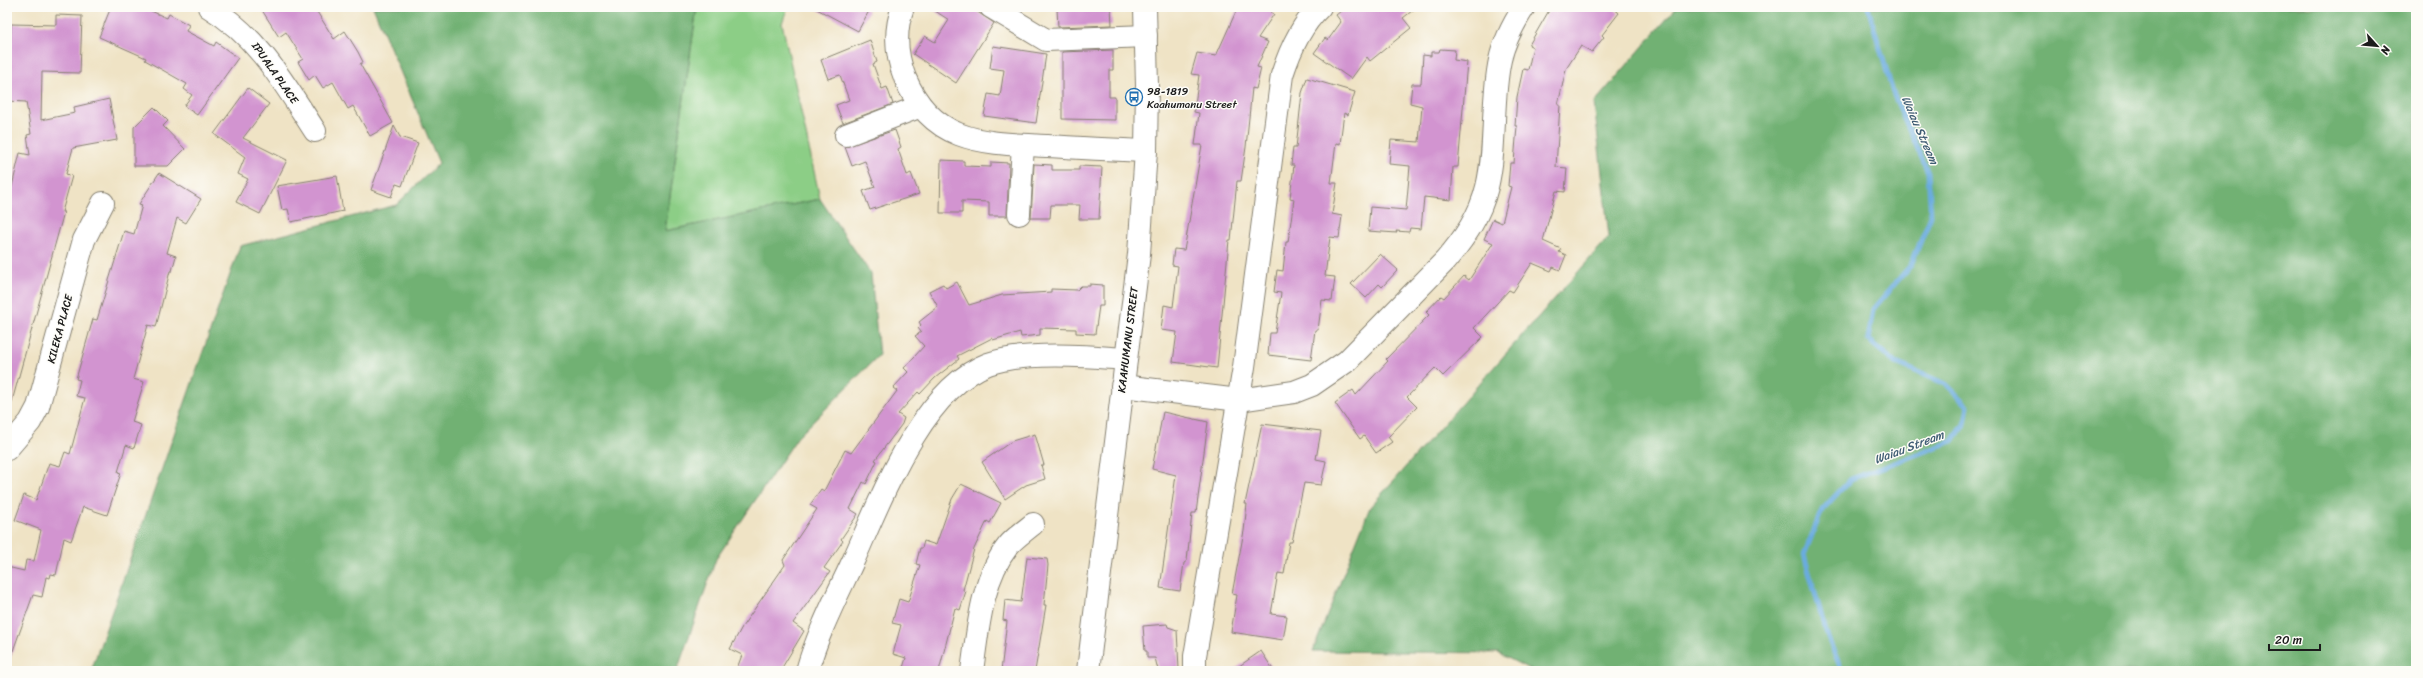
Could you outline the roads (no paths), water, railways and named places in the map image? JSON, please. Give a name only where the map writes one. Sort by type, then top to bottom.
[{"type":"street","name":"IPUALA PLACE","points":[[209,7],[230,20],[255,43],[315,131]]},
{"type":"street","points":[[903,7],[897,35],[898,53],[910,89],[921,106],[946,127],[972,140],[1022,145],[1146,151]]},
{"type":"street","points":[[991,7],[1046,40],[1146,36]]},
{"type":"street","name":"KAAHUMANU STREET","points":[[1088,671],[1139,254],[1146,151],[1145,7]]},
{"type":"street","points":[[1195,671],[1195,656],[1239,400],[1282,75],[1294,43],[1307,22],[1320,7]]},
{"type":"street","points":[[1122,386],[1239,400],[1294,392],[1327,376],[1366,343],[1460,244],[1475,219],[1487,186],[1500,59],[1514,23],[1524,7]]},
{"type":"street","points":[[846,135],[921,106]]},
{"type":"street","points":[[1019,214],[1022,145]]},
{"type":"street","name":"KILEKA PLACE","points":[[7,449],[26,428],[38,407],[84,240],[103,203]]},
{"type":"street","points":[[807,671],[821,632],[896,466],[917,432],[945,395],[972,372],[1003,360],[1036,356],[1126,359]]},
{"type":"street","points":[[972,671],[979,621],[988,586],[996,565],[1008,546],[1033,524]]},
{"type":"waterway","name":"Waiau Stream","points":[[1842,671],[1828,638],[1804,555],[1822,510],[1851,479],[1953,441],[1965,423],[1968,406],[1946,384],[1896,363],[1868,340],[1873,309],[1911,265],[1931,216],[1928,172],[1893,93],[1868,7]]},
{"type":"place","name":"98-1819 Kaahumanu Street","points":[[1134,97]]}]
